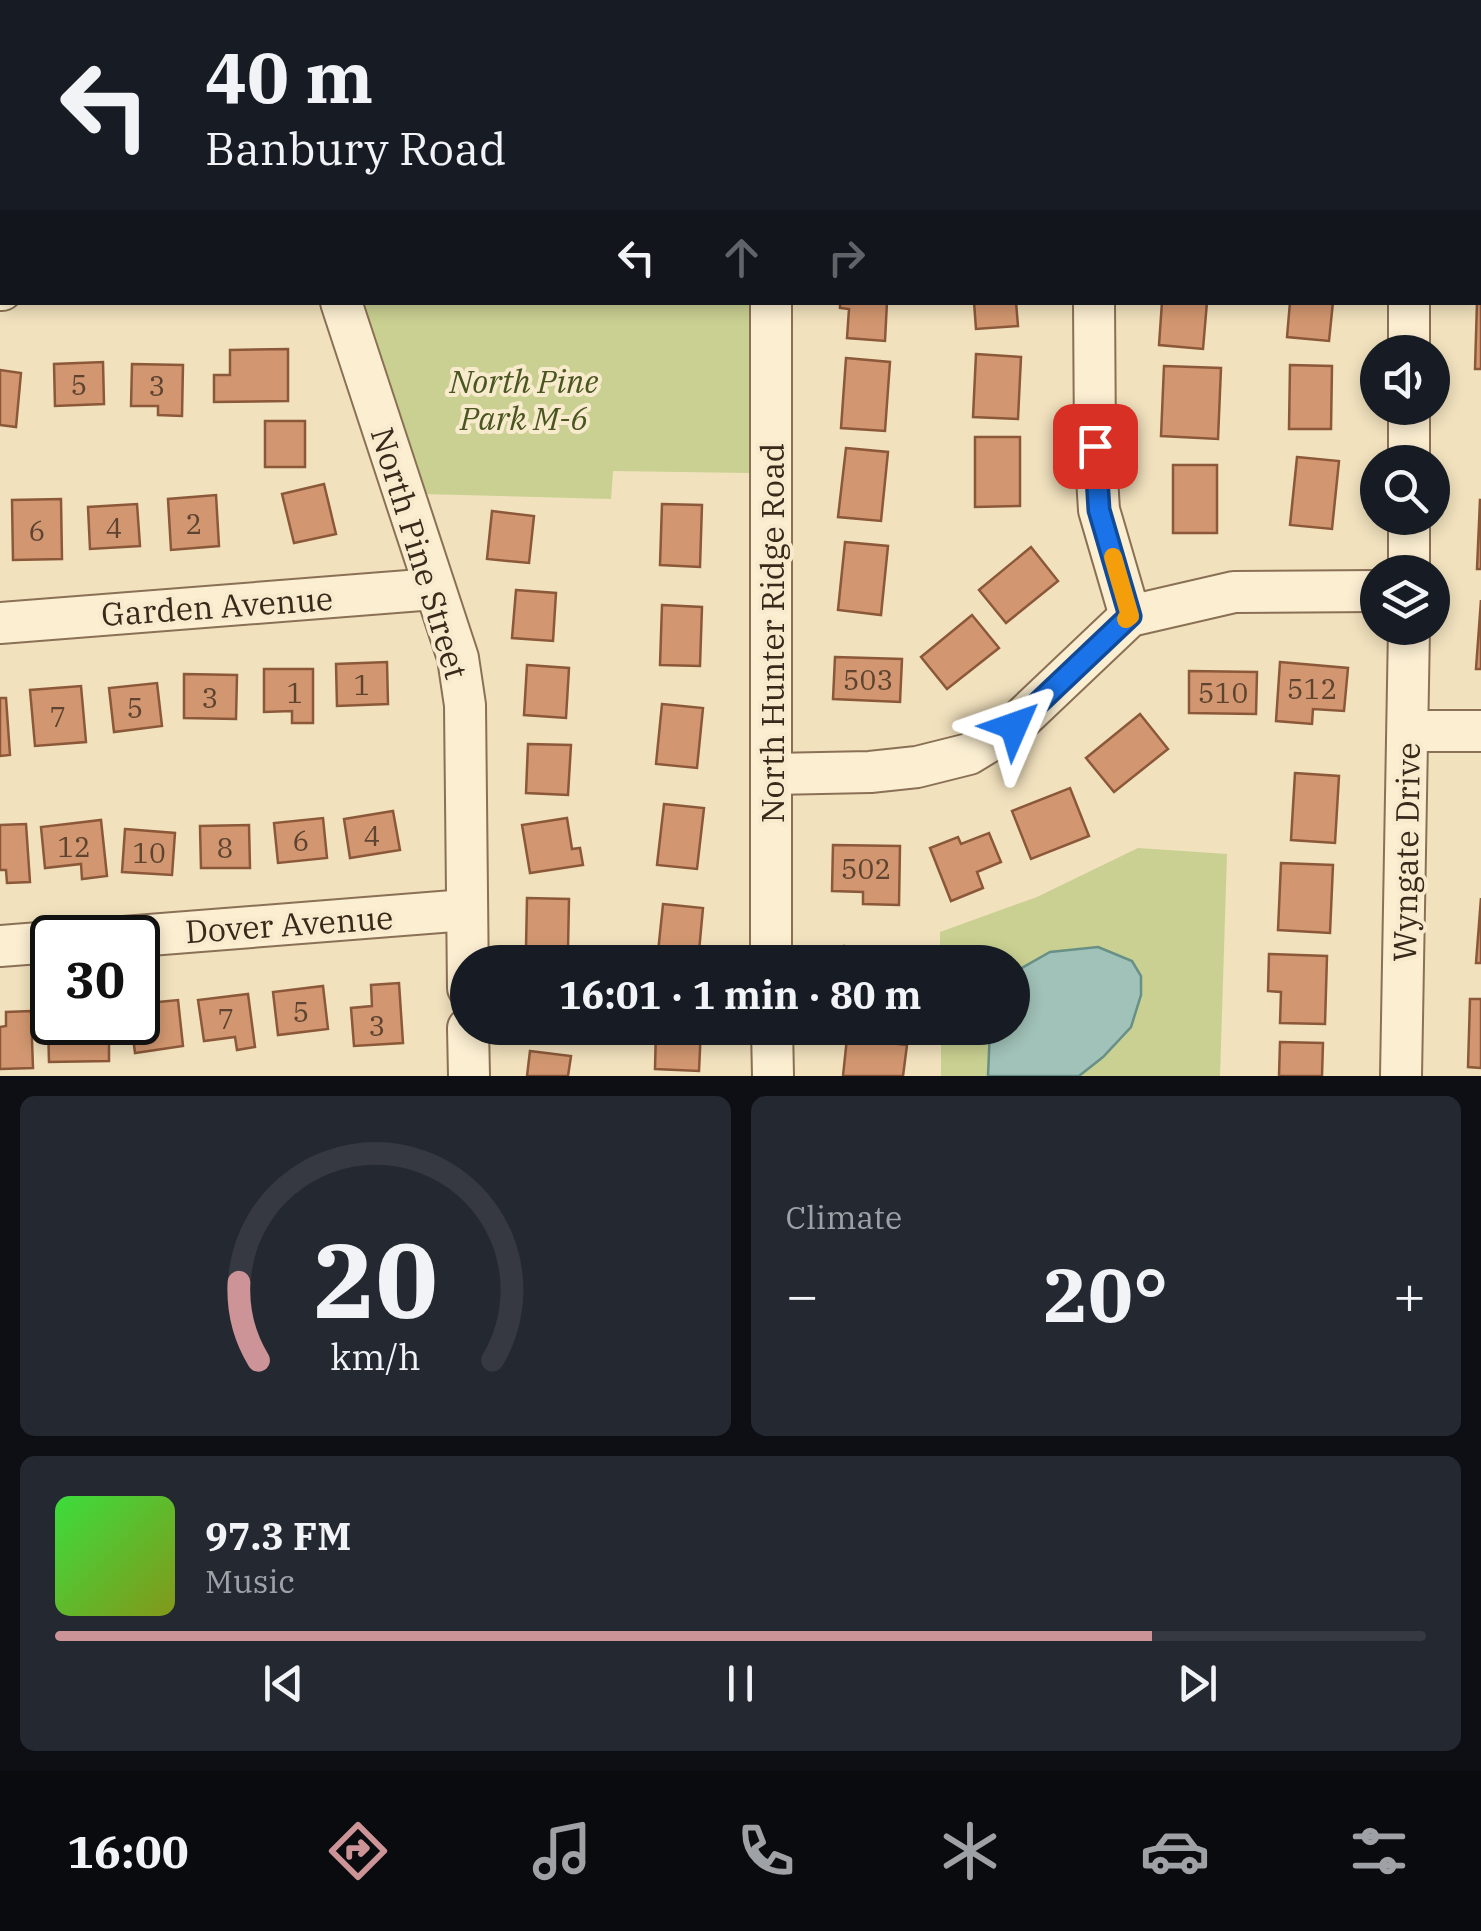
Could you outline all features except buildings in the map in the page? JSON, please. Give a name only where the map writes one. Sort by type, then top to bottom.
[{"type":"street","name":"North Pine Street","points":[[342,305],[458,658],[465,705],[467,945]]},
{"type":"street","name":"North Hunter Ridge Road","points":[[771,305],[772,945]]},
{"type":"street","points":[[1094,305],[1099,510],[1130,616]]},
{"type":"street","points":[[1408,305],[1409,335]]},
{"type":"street","name":"Garden Avenue","points":[[0,624],[434,589]]},
{"type":"street","points":[[773,774],[870,772],[917,767],[969,754],[1014,726],[1130,616],[1234,592],[1360,591]]},
{"type":"street","name":"Wyngate Drive","points":[[1401,1076],[1409,645]]},
{"type":"street","points":[[1409,731],[1481,731]]},
{"type":"street","name":"Dover Avenue","points":[[160,934],[466,910]]},
{"type":"street","points":[[0,946],[30,944]]},
{"type":"street","points":[[468,1045],[469,1076]]},
{"type":"street","points":[[772,1045],[773,1076]]},
{"type":"green space","name":"North Pine Park M-6","points":[[358,305],[749,305],[749,473],[613,471],[611,499],[423,494]]},
{"type":"green space","points":[[1138,848],[1227,854],[1220,1076],[941,1076],[941,1045],[1030,1045],[1030,945],[940,945],[940,932],[1037,897]]},
{"type":"water","points":[[1098,947],[1132,961],[1141,976],[1141,995],[1131,1027],[1079,1076],[988,1076],[989,1045],[1030,1045],[1030,963],[1050,952]]},
{"type":"slow traffic","points":[[1113,557],[1130,616],[1126,619]]},
{"type":"route","points":[[1014,726],[1130,616],[1099,510],[1095,446]]}]
